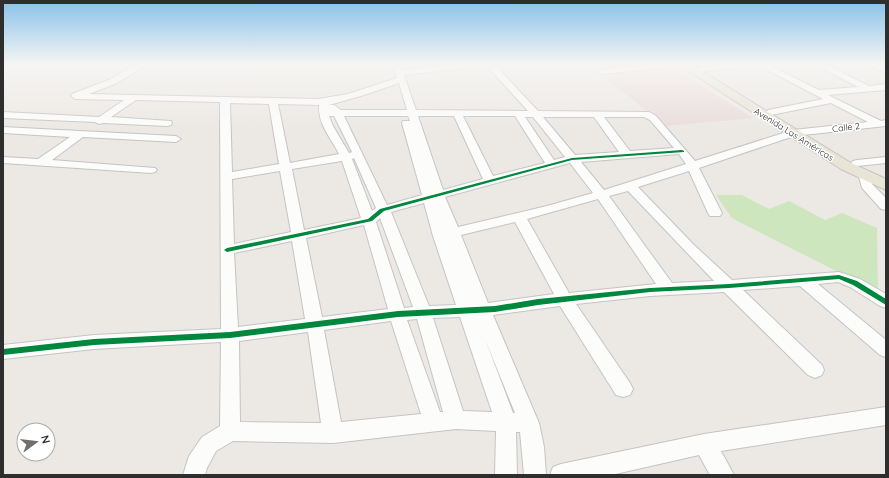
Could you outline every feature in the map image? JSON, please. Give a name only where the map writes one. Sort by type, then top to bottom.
[{"type":"main road","name":"Avenida Las Américas","points":[[724,87],[799,133],[865,177],[886,186]]},
{"type":"main road","name":"Avenida Las Américas","points":[[727,87],[771,112],[799,133],[886,178]]},
{"type":"street","points":[[98,87],[75,96],[273,101],[328,109],[408,112],[646,114],[651,116],[682,151],[693,166],[715,213]]},
{"type":"street","points":[[328,109],[368,87]]},
{"type":"street","points":[[400,87],[433,196],[474,310],[506,422],[506,475]]},
{"type":"street","points":[[510,87],[536,114],[601,194],[668,289]]},
{"type":"street","points":[[805,87],[882,123]]},
{"type":"street","points":[[816,93],[880,87]]},
{"type":"street","points":[[40,163],[100,120],[134,98]]},
{"type":"street","points":[[225,100],[230,336],[230,431]]},
{"type":"street","points":[[771,112],[831,100]]},
{"type":"street","points":[[273,101],[315,325],[333,433]]},
{"type":"street","points":[[328,109],[327,124],[352,155],[382,210],[397,244],[423,312],[456,420]]},
{"type":"street","points":[[457,113],[489,180]]},
{"type":"street","points":[[518,114],[551,164]]},
{"type":"street","points":[[597,114],[627,155]]},
{"type":"street","points":[[3,115],[167,123]]},
{"type":"street","name":"Calle 2","points":[[446,234],[630,186],[799,133],[882,123]]},
{"type":"street","points":[[3,130],[176,139]]},
{"type":"street","points":[[227,250],[370,220],[382,210],[489,180],[572,159],[682,151]]},
{"type":"street","points":[[226,177],[352,155]]},
{"type":"street","points":[[352,155],[398,314],[434,423]]},
{"type":"street","points":[[3,160],[151,170]]},
{"type":"street","points":[[857,163],[886,160]]},
{"type":"street","points":[[865,177],[866,185],[879,196],[886,206]]},
{"type":"street","points":[[630,186],[689,248],[815,370]]},
{"type":"street","points":[[519,216],[564,299],[623,389]]},
{"type":"street","points":[[3,352],[94,342],[230,336],[398,314],[474,310],[564,299],[668,289],[729,286],[838,277],[855,283],[886,302]]},
{"type":"street","points":[[802,280],[886,350]]},
{"type":"street","points":[[474,310],[529,423],[533,447],[535,475]]},
{"type":"street","points":[[561,475],[704,444],[886,416]]},
{"type":"street","points":[[194,475],[197,464],[209,444],[230,431],[333,433],[456,420],[529,423]]},
{"type":"street","points":[[704,444],[723,475]]},
{"type":"shaded area","points":[[617,87],[704,87],[753,118],[666,126]]},
{"type":"green space","points":[[716,195],[742,195],[769,209],[789,201],[825,220],[842,213],[877,228],[878,292],[732,218]]},
{"type":"cycle path","points":[[227,250],[370,220],[382,210],[572,159],[682,151]]},
{"type":"cycle path","points":[[3,352],[94,342],[230,335],[398,314],[495,309],[538,302],[650,290],[729,286],[839,277],[855,283],[886,302]]}]
